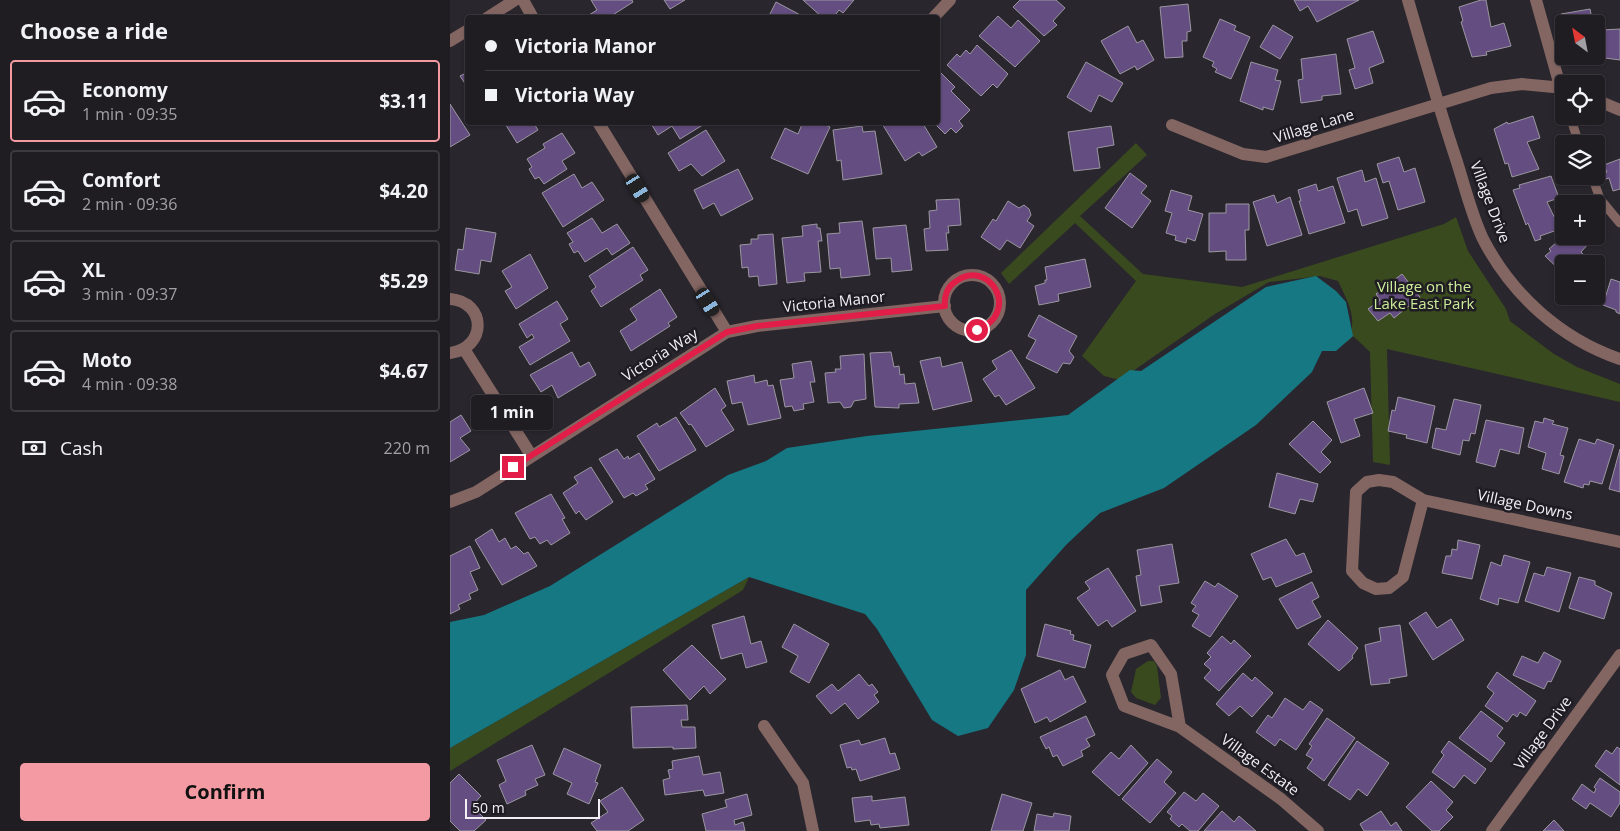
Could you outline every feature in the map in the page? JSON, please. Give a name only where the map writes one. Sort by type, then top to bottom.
[{"type":"street","points":[[492,15],[515,0]]},
{"type":"street","points":[[523,0],[532,15]]},
{"type":"street","points":[[936,15],[950,0]]},
{"type":"street","name":"Village Drive","points":[[1408,0],[1438,106],[1483,238],[1502,271],[1535,307],[1570,336],[1598,351],[1620,359]]},
{"type":"street","points":[[1536,0],[1557,75]]},
{"type":"street","points":[[450,41],[465,32]]},
{"type":"street","name":"Village Lane","points":[[1172,125],[1243,154],[1266,157],[1438,106],[1491,88],[1522,84],[1555,90]]},
{"type":"street","points":[[1605,104],[1620,110]]},
{"type":"street","points":[[600,125],[727,332]]},
{"type":"street","points":[[969,275],[981,276],[989,281],[998,294],[1000,303],[994,320],[977,330],[966,330],[957,326],[950,319],[945,306],[947,291],[952,283],[969,275]]},
{"type":"street","points":[[450,299],[457,299],[469,306],[477,321],[474,339],[464,349],[450,353]]},
{"type":"street","name":"Victoria Manor","points":[[727,332],[757,326],[945,306]]},
{"type":"street","name":"Victoria Way","points":[[450,502],[476,492],[727,332]]},
{"type":"street","points":[[464,349],[531,456]]},
{"type":"street","name":"Village Downs","points":[[1423,500],[1403,577],[1389,588],[1376,589],[1363,583],[1352,571],[1356,492],[1367,482],[1379,480],[1393,482],[1423,500],[1620,542]]},
{"type":"street","name":"Village Estate","points":[[1180,727],[1171,674],[1151,645],[1124,654],[1112,674],[1124,706],[1180,727],[1281,800],[1318,831]]},
{"type":"street","name":"Village Drive","points":[[1492,831],[1620,655]]},
{"type":"street","points":[[764,726],[803,783],[813,831]]},
{"type":"lane","points":[[1595,185],[1600,200],[1620,223]]},
{"type":"green space","name":"Village on the Lake East Park","points":[[1136,143],[1147,155],[1080,216],[1143,274],[1242,287],[1444,224],[1456,217],[1468,251],[1506,309],[1510,321],[1554,354],[1577,367],[1620,384],[1620,402],[1387,349],[1390,465],[1373,462],[1370,352],[1353,336],[1347,342],[1352,325],[1351,311],[1338,281],[1320,276],[1269,282],[1215,314],[1120,380],[1104,376],[1082,356],[1136,281],[1075,223],[1009,284],[1001,273]]},
{"type":"green space","points":[[749,577],[743,590],[450,771],[450,748]]},
{"type":"green space","points":[[1148,661],[1154,661],[1157,666],[1161,698],[1155,705],[1136,698],[1131,692],[1136,669]]},
{"type":"water","points":[[1316,276],[1336,291],[1346,302],[1353,336],[1336,351],[1322,351],[1312,372],[1256,425],[1164,488],[1100,513],[1066,545],[1026,590],[1026,655],[1014,690],[988,728],[958,736],[932,720],[877,629],[865,614],[749,577],[450,748],[450,622],[484,615],[550,586],[728,475],[766,461],[787,448],[867,436],[1068,415],[1130,370],[1141,371],[1266,287]]},
{"type":"building","points":[[591,0],[632,0],[633,2],[613,15],[589,15],[597,10]]},
{"type":"building","points":[[664,0],[685,0],[670,9]]},
{"type":"building","points":[[803,0],[854,0],[843,13],[839,10],[835,15],[820,15]]},
{"type":"building","points":[[1020,0],[1056,0],[1065,8],[1053,21],[1057,25],[1044,36],[1013,7]]},
{"type":"building","points":[[1294,0],[1359,0],[1317,22],[1308,6],[1300,11]]},
{"type":"building","points":[[1486,0],[1491,27],[1504,23],[1511,46],[1486,52],[1487,55],[1472,57],[1461,22],[1463,21],[1459,7]]},
{"type":"building","points":[[776,2],[800,15],[770,15]]},
{"type":"building","points":[[1188,4],[1191,31],[1187,32],[1187,41],[1182,41],[1183,57],[1165,58],[1160,7]]},
{"type":"building","points":[[1590,9],[1591,15],[1561,15]]},
{"type":"building","points":[[998,16],[1011,28],[1018,20],[1040,41],[1015,67],[979,36]]},
{"type":"building","points":[[1220,19],[1236,26],[1234,30],[1250,37],[1231,79],[1215,72],[1217,69],[1212,66],[1214,62],[1203,57]]},
{"type":"building","points":[[1273,25],[1293,37],[1280,59],[1260,47]]},
{"type":"building","points":[[1128,26],[1137,43],[1143,40],[1154,60],[1137,70],[1135,66],[1120,74],[1101,41]]},
{"type":"building","points":[[1620,29],[1620,60],[1605,58],[1605,30]]},
{"type":"building","points":[[1373,31],[1384,62],[1369,68],[1373,83],[1355,89],[1349,70],[1355,68],[1347,39]]},
{"type":"building","points":[[977,45],[1008,74],[997,88],[993,84],[981,96],[947,65],[957,54],[960,57],[966,50],[970,54]]},
{"type":"building","points":[[1336,54],[1341,94],[1322,96],[1322,100],[1301,103],[1298,80],[1303,79],[1301,59]]},
{"type":"building","points":[[1086,62],[1123,83],[1112,102],[1099,95],[1091,112],[1067,97]]},
{"type":"building","points":[[1251,62],[1278,70],[1275,80],[1281,81],[1273,110],[1263,107],[1263,110],[1240,101]]},
{"type":"building","points":[[940,72],[955,87],[951,91],[970,110],[959,121],[963,126],[956,133],[951,128],[945,134],[936,125],[940,125]]},
{"type":"building","points":[[465,74],[465,84],[460,76]]},
{"type":"building","points":[[450,104],[470,135],[450,147]]},
{"type":"building","points":[[1533,116],[1540,138],[1527,142],[1539,169],[1512,177],[1508,163],[1505,164],[1494,129],[1507,122],[1508,124]]},
{"type":"building","points":[[506,125],[535,125],[538,130],[517,143]]},
{"type":"building","points":[[652,125],[703,125],[680,139],[672,126],[658,135]]},
{"type":"building","points":[[802,125],[826,125],[830,127],[808,174],[771,158],[785,128],[798,134]]},
{"type":"building","points":[[883,125],[924,125],[937,147],[922,156],[919,152],[905,161]]},
{"type":"building","points":[[862,126],[863,132],[875,131],[882,174],[843,180],[841,160],[837,161],[833,130]]},
{"type":"building","points":[[1111,126],[1114,145],[1097,148],[1100,168],[1074,171],[1068,132]]},
{"type":"building","points":[[706,130],[725,161],[702,176],[691,164],[679,171],[668,153]]},
{"type":"building","points":[[562,133],[575,153],[562,161],[567,169],[544,184],[539,177],[535,179],[529,169],[532,167],[527,159],[545,148],[543,144]]},
{"type":"building","points":[[1399,157],[1404,172],[1415,168],[1425,202],[1398,210],[1389,181],[1383,183],[1377,164]]},
{"type":"building","points":[[1620,159],[1620,189],[1613,191],[1609,178],[1606,179],[1605,176],[1607,172],[1605,165]]},
{"type":"building","points":[[738,169],[753,199],[721,216],[714,203],[703,209],[694,190]]},
{"type":"building","points":[[1362,170],[1365,182],[1376,178],[1388,218],[1362,226],[1357,209],[1348,212],[1337,178]]},
{"type":"building","points":[[1130,173],[1147,186],[1141,193],[1151,201],[1132,228],[1105,208]]},
{"type":"building","points":[[574,174],[582,188],[592,182],[604,200],[563,227],[542,193]]},
{"type":"building","points":[[1551,176],[1558,195],[1555,195],[1555,199],[1547,202],[1555,219],[1555,231],[1540,236],[1541,239],[1535,241],[1528,223],[1526,225],[1513,190],[1520,188],[1519,185]]},
{"type":"building","points":[[1316,184],[1318,191],[1333,186],[1345,223],[1309,234],[1299,201],[1301,201],[1298,190]]},
{"type":"building","points":[[1171,190],[1192,196],[1188,210],[1203,214],[1195,241],[1187,238],[1186,243],[1175,240],[1176,236],[1166,233],[1172,213],[1165,211]]},
{"type":"building","points":[[1274,195],[1277,203],[1290,197],[1302,235],[1267,246],[1253,202]]},
{"type":"building","points":[[959,199],[961,225],[948,226],[949,233],[946,233],[948,250],[926,251],[924,229],[930,228],[929,211],[937,210],[936,200]]},
{"type":"building","points":[[1008,201],[1019,208],[1024,205],[1029,209],[1031,215],[1027,221],[1034,226],[1020,248],[1007,240],[1000,250],[981,237],[993,219],[996,221]]},
{"type":"building","points":[[1226,204],[1249,204],[1249,230],[1245,230],[1246,260],[1226,260],[1226,251],[1209,252],[1209,213],[1226,213]]},
{"type":"building","points":[[592,218],[602,233],[617,224],[630,243],[612,255],[607,248],[585,262],[578,251],[574,253],[569,244],[573,242],[567,233]]},
{"type":"building","points":[[862,221],[870,275],[841,278],[840,268],[830,269],[827,234],[840,233],[839,223]]},
{"type":"building","points":[[817,224],[817,228],[820,228],[822,241],[818,241],[821,272],[804,273],[805,281],[787,283],[782,238],[803,236],[802,226]]},
{"type":"building","points":[[906,225],[912,270],[892,272],[891,258],[876,259],[873,228]]},
{"type":"building","points":[[466,228],[496,233],[491,262],[481,260],[479,274],[455,270],[458,249],[463,250]]},
{"type":"building","points":[[773,234],[777,284],[759,286],[758,276],[749,277],[748,267],[742,268],[740,245],[751,244],[751,239],[758,239],[758,235]]},
{"type":"building","points":[[1555,244],[1587,245],[1581,252],[1584,255],[1555,255],[1555,265],[1545,256],[1551,251],[1549,249]]},
{"type":"building","points":[[633,247],[648,270],[640,275],[643,280],[601,307],[591,291],[596,287],[589,276]]},
{"type":"building","points":[[530,254],[548,288],[516,309],[505,291],[512,287],[502,271]]},
{"type":"building","points":[[1085,259],[1091,287],[1058,294],[1059,301],[1039,305],[1035,286],[1045,283],[1045,280],[1047,280],[1045,267]]},
{"type":"building","points":[[1402,274],[1420,297],[1394,318],[1390,313],[1378,321],[1368,309],[1380,300],[1376,294]]},
{"type":"building","points":[[1611,279],[1620,282],[1620,314],[1616,310],[1603,305],[1605,305]]},
{"type":"building","points":[[660,289],[677,317],[668,323],[670,326],[631,351],[620,331],[637,320],[630,309]]},
{"type":"building","points":[[557,301],[568,319],[560,324],[570,341],[530,365],[519,347],[534,338],[532,334],[527,338],[519,324]]},
{"type":"building","points":[[1039,315],[1077,336],[1069,351],[1074,357],[1070,364],[1063,363],[1057,373],[1026,358],[1036,340],[1028,336]]},
{"type":"building","points":[[1011,350],[1035,388],[1006,405],[999,395],[995,397],[983,379],[997,369],[992,361]]},
{"type":"building","points":[[572,352],[580,367],[589,362],[596,375],[558,398],[552,385],[541,392],[530,375]]},
{"type":"building","points":[[891,352],[894,367],[899,366],[900,375],[904,374],[905,384],[915,383],[919,403],[899,404],[899,408],[875,407],[870,353]]},
{"type":"building","points":[[864,354],[866,399],[854,401],[851,407],[844,408],[840,402],[828,403],[825,373],[836,372],[835,369],[841,369],[840,356]]},
{"type":"building","points":[[940,357],[942,367],[962,362],[972,401],[933,410],[920,361]]},
{"type":"building","points":[[811,361],[815,382],[810,382],[814,402],[803,404],[804,409],[794,411],[792,406],[785,407],[780,380],[794,378],[792,364]]},
{"type":"building","points":[[754,375],[755,383],[767,380],[768,386],[773,385],[781,418],[748,425],[742,402],[732,404],[727,381]]},
{"type":"building","points":[[715,388],[726,406],[721,410],[734,430],[706,447],[691,424],[689,425],[680,413]]},
{"type":"building","points":[[1364,388],[1373,413],[1354,419],[1360,436],[1341,443],[1327,402]]},
{"type":"building","points":[[1398,397],[1435,406],[1427,443],[1406,438],[1407,435],[1388,431],[1392,410],[1395,411]]},
{"type":"building","points":[[1454,399],[1481,405],[1475,434],[1471,433],[1469,441],[1463,440],[1460,455],[1432,448],[1436,428],[1446,430]]},
{"type":"building","points":[[461,415],[471,431],[460,438],[470,450],[450,462],[450,422]]},
{"type":"building","points":[[676,417],[696,450],[659,471],[637,436],[657,423],[659,427]]},
{"type":"building","points":[[1544,418],[1554,421],[1552,424],[1568,428],[1560,455],[1564,456],[1559,474],[1542,469],[1546,453],[1528,447],[1535,421],[1543,423]]},
{"type":"building","points":[[1486,420],[1524,428],[1519,454],[1500,449],[1495,467],[1476,462]]},
{"type":"building","points":[[1313,421],[1332,440],[1321,452],[1331,462],[1320,473],[1289,444]]},
{"type":"building","points":[[1579,439],[1595,444],[1597,439],[1614,445],[1602,484],[1590,481],[1589,485],[1584,484],[1583,488],[1564,482]]},
{"type":"building","points":[[617,449],[624,459],[628,456],[629,459],[639,453],[655,479],[645,485],[648,489],[636,496],[633,493],[624,498],[599,459]]},
{"type":"building","points":[[1620,449],[1620,492],[1609,489]]},
{"type":"building","points":[[591,467],[613,502],[586,520],[579,511],[576,514],[563,493],[578,483],[574,477]]},
{"type":"building","points":[[1277,473],[1318,484],[1313,502],[1300,499],[1295,514],[1269,507]]},
{"type":"building","points":[[551,494],[565,518],[562,519],[570,533],[551,545],[547,540],[540,544],[535,537],[530,539],[515,513]]},
{"type":"building","points":[[492,529],[499,542],[505,538],[511,549],[516,546],[524,554],[528,552],[537,566],[502,585],[475,540]]},
{"type":"building","points":[[1286,539],[1296,556],[1304,553],[1312,572],[1276,587],[1271,577],[1263,580],[1251,554]]},
{"type":"building","points":[[1458,540],[1480,545],[1472,579],[1442,573],[1446,556],[1451,556],[1452,549],[1457,550]]},
{"type":"building","points":[[1172,544],[1179,583],[1159,586],[1162,602],[1141,606],[1136,576],[1141,575],[1137,550]]},
{"type":"building","points":[[470,546],[480,568],[470,572],[478,590],[469,594],[471,599],[458,605],[460,609],[450,614],[450,556]]},
{"type":"building","points":[[1504,555],[1530,562],[1518,603],[1499,598],[1498,605],[1480,599],[1491,562],[1501,566]]},
{"type":"building","points":[[1547,567],[1571,573],[1559,612],[1525,601],[1534,573],[1544,576]]},
{"type":"building","points":[[1108,568],[1136,611],[1112,627],[1107,620],[1098,626],[1077,598],[1090,589],[1085,582]]},
{"type":"building","points":[[1579,577],[1595,581],[1595,585],[1612,593],[1604,619],[1569,608]]},
{"type":"building","points":[[1205,581],[1215,587],[1218,583],[1238,596],[1210,637],[1192,626],[1199,615],[1192,611],[1196,606],[1191,603]]},
{"type":"building","points":[[1312,582],[1319,597],[1312,601],[1321,617],[1297,629],[1279,599]]},
{"type":"building","points":[[1426,612],[1437,628],[1451,619],[1464,640],[1433,660],[1409,623]]},
{"type":"building","points":[[744,616],[751,644],[761,641],[767,662],[746,668],[742,653],[721,659],[712,625]]},
{"type":"building","points":[[1328,620],[1358,648],[1352,656],[1353,658],[1339,671],[1308,644]]},
{"type":"building","points":[[794,624],[829,644],[809,683],[790,672],[798,656],[782,647]]},
{"type":"building","points":[[1045,624],[1071,631],[1070,634],[1074,635],[1073,640],[1091,645],[1085,668],[1037,656]]},
{"type":"building","points":[[1400,625],[1407,676],[1389,679],[1390,683],[1371,685],[1365,645],[1381,641],[1379,628]]},
{"type":"building","points":[[1222,636],[1231,644],[1234,640],[1251,656],[1219,691],[1204,678],[1211,670],[1204,664],[1211,657],[1207,653]]},
{"type":"building","points":[[692,645],[726,679],[710,694],[704,686],[690,700],[663,670]]},
{"type":"building","points":[[1544,652],[1561,661],[1551,682],[1548,681],[1544,689],[1513,675],[1522,656],[1538,663]]},
{"type":"building","points":[[1060,670],[1065,680],[1073,676],[1086,702],[1050,722],[1047,717],[1035,723],[1021,689]]},
{"type":"building","points":[[1497,672],[1536,701],[1526,716],[1520,712],[1517,717],[1513,714],[1507,722],[1485,706],[1494,693],[1487,687]]},
{"type":"building","points":[[1243,673],[1252,681],[1255,677],[1273,693],[1252,717],[1240,706],[1229,716],[1216,704]]},
{"type":"building","points":[[859,674],[869,686],[872,684],[878,692],[874,695],[879,702],[858,719],[845,703],[831,714],[816,696],[832,684],[838,691]]},
{"type":"building","points":[[1285,698],[1303,710],[1310,701],[1323,710],[1296,750],[1280,739],[1275,746],[1256,732],[1268,715],[1272,718]]},
{"type":"building","points":[[687,705],[688,720],[681,720],[682,727],[695,727],[696,748],[633,748],[631,707]]},
{"type":"building","points":[[1481,711],[1503,728],[1497,736],[1505,743],[1491,762],[1459,738]]},
{"type":"building","points":[[1086,716],[1095,735],[1086,739],[1090,746],[1081,751],[1083,756],[1063,766],[1057,755],[1053,757],[1049,747],[1046,749],[1040,737]]},
{"type":"building","points":[[1327,718],[1355,738],[1324,781],[1307,768],[1313,759],[1306,755],[1312,746],[1309,744]]},
{"type":"building","points":[[885,738],[890,754],[895,753],[900,769],[860,781],[856,769],[847,768],[840,745],[859,740],[861,745]]},
{"type":"building","points":[[1357,741],[1389,763],[1367,796],[1358,789],[1350,800],[1328,785]]},
{"type":"building","points":[[1449,741],[1486,769],[1475,784],[1464,775],[1454,788],[1432,772],[1444,755],[1441,752]]},
{"type":"building","points":[[532,745],[545,775],[535,779],[538,785],[525,791],[526,795],[507,804],[499,785],[506,781],[497,760]]},
{"type":"building","points":[[1131,745],[1148,763],[1119,796],[1092,772],[1111,752],[1119,759]]},
{"type":"building","points":[[1617,747],[1620,749],[1620,785],[1595,766],[1606,750],[1612,754]]},
{"type":"building","points":[[564,748],[601,765],[595,782],[598,783],[589,804],[567,794],[572,783],[553,774]]},
{"type":"building","points":[[699,756],[703,775],[720,772],[724,793],[705,796],[703,790],[665,795],[663,780],[670,778],[668,770],[673,769],[672,761]]},
{"type":"building","points":[[1157,759],[1172,772],[1164,782],[1176,793],[1150,823],[1122,799]]},
{"type":"building","points":[[459,774],[481,796],[472,806],[486,820],[474,831],[460,831],[450,821],[450,783]]},
{"type":"building","points":[[1600,778],[1620,792],[1620,803],[1611,817],[1590,803],[1586,809],[1572,799],[1582,784],[1594,793],[1596,789],[1594,787]]},
{"type":"building","points":[[1431,781],[1453,802],[1446,810],[1453,817],[1439,831],[1432,831],[1406,807]]},
{"type":"building","points":[[622,787],[644,820],[628,831],[597,831],[591,823],[608,812],[600,801]]},
{"type":"building","points":[[1184,792],[1196,801],[1203,793],[1219,806],[1198,831],[1190,831],[1182,824],[1179,827],[1170,819],[1172,816],[1167,812]]},
{"type":"building","points":[[747,794],[752,815],[734,820],[735,825],[743,822],[745,831],[706,831],[702,814],[727,807],[725,800]]},
{"type":"building","points":[[1002,794],[1032,803],[1023,831],[991,831]]},
{"type":"building","points":[[872,796],[872,801],[905,797],[909,825],[880,828],[879,824],[871,825],[870,820],[855,822],[852,798]]},
{"type":"building","points":[[1222,811],[1234,822],[1239,816],[1256,831],[1204,831]]},
{"type":"building","points":[[1381,811],[1391,826],[1396,822],[1402,831],[1364,831],[1360,824]]},
{"type":"building","points":[[1054,813],[1071,816],[1069,831],[1034,831],[1037,814],[1053,817]]},
{"type":"building","points":[[1554,820],[1564,831],[1543,831]]},
{"type":"route","points":[[513,467],[727,332],[757,326],[945,306],[944,301],[947,291],[952,283],[969,275],[981,276],[994,285],[1000,303],[994,320],[986,327],[977,330]]}]
